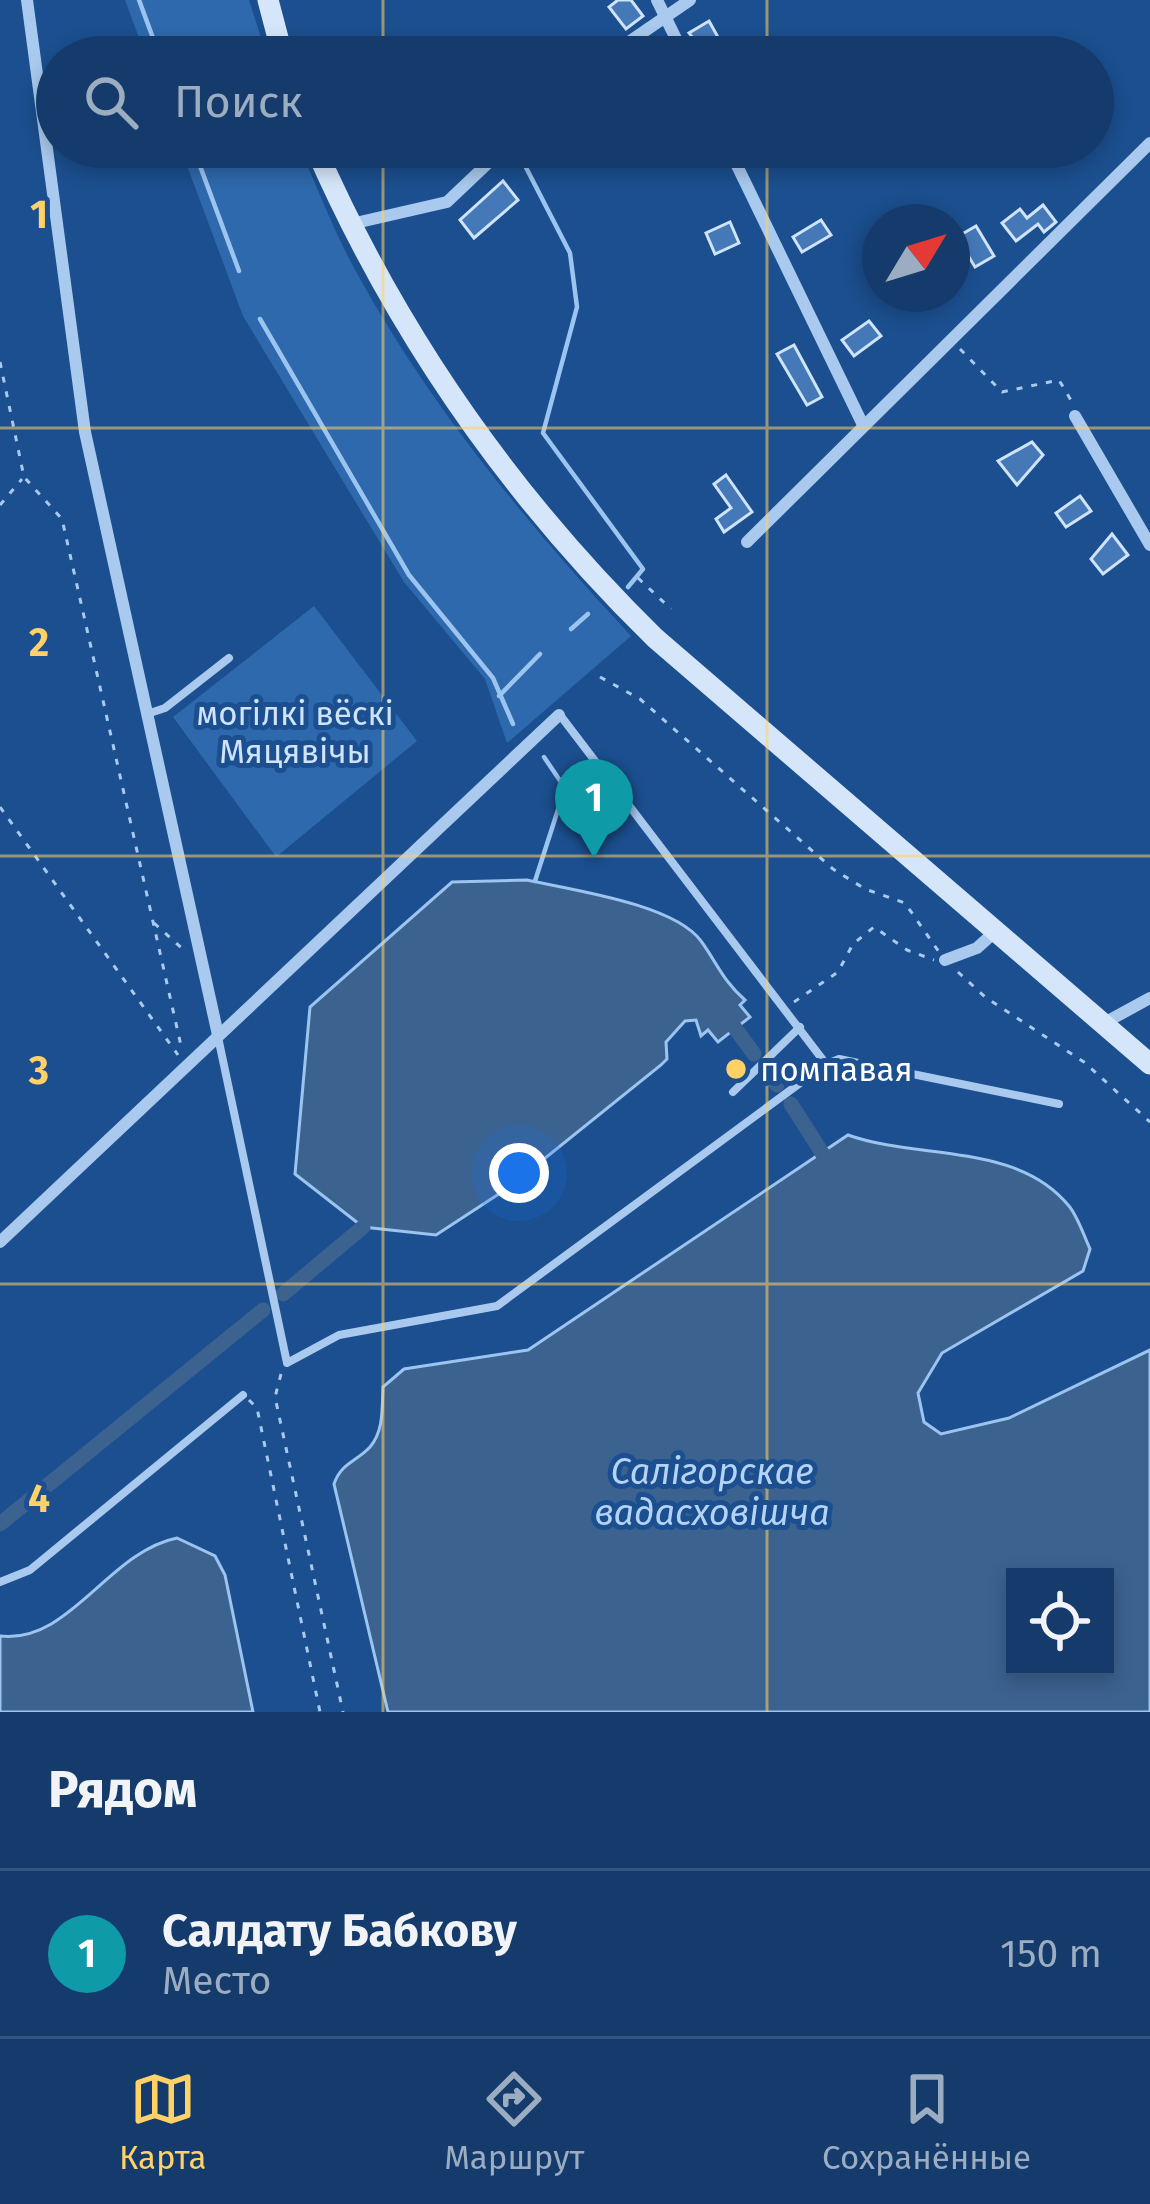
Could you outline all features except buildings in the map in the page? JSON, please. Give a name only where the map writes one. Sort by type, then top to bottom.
[{"type":"main road","points":[[268,0],[278,36]]},
{"type":"main road","points":[[324,168],[349,224],[475,430],[604,588],[684,664],[1150,1064]]},
{"type":"street","points":[[27,0],[36,68]]},
{"type":"street","points":[[657,0],[674,36]]},
{"type":"street","points":[[638,36],[690,0]]},
{"type":"street","points":[[747,542],[1150,143]]},
{"type":"street","points":[[49,168],[81,409],[218,1035]]},
{"type":"street","points":[[349,224],[447,202],[483,168]]},
{"type":"street","points":[[738,168],[862,425]]},
{"type":"street","points":[[1075,416],[1150,545]]},
{"type":"street","points":[[0,1242],[559,715]]},
{"type":"street","points":[[946,960],[977,948],[998,929]]},
{"type":"street","points":[[1106,1022],[1150,998]]},
{"type":"lane","points":[[145,714],[165,707],[229,658]]},
{"type":"lane","points":[[559,715],[787,1006],[826,1064]]},
{"type":"lane","points":[[733,1092],[800,1027]]},
{"type":"lane","points":[[218,1035],[287,1363],[339,1335],[497,1306],[839,1059],[1059,1104]]},
{"type":"lane","points":[[0,1582],[30,1570],[243,1395]]},
{"type":"path","points":[[950,337],[1002,392],[1059,380],[1070,392],[1075,416]]},
{"type":"path","points":[[0,362],[24,478],[62,519],[186,1066]]},
{"type":"path","points":[[0,505],[24,478]]},
{"type":"path","points":[[636,590],[641,579],[671,609]]},
{"type":"path","points":[[600,677],[640,699],[833,869],[865,889],[905,903],[946,960],[985,997],[1084,1062],[1150,1122]]},
{"type":"path","points":[[0,807],[186,1066]]},
{"type":"path","points":[[153,922],[199,963]]},
{"type":"path","points":[[787,1006],[838,972],[853,944],[874,927],[907,950],[946,960]]},
{"type":"path","points":[[287,1363],[274,1397],[343,1712]]},
{"type":"path","points":[[243,1395],[257,1408],[320,1712]]},
{"type":"green space","points":[[125,0],[249,0],[260,36],[138,36]]},
{"type":"green space","points":[[188,168],[308,168],[352,264],[445,412],[553,549],[631,636],[507,743],[485,679],[404,582],[243,316]]},
{"type":"green space","name":"могілкі вёскі Мяцявічы","points":[[314,606],[417,741],[276,857],[173,717]]},
{"type":"water","points":[[527,880],[621,900],[688,928],[745,1000],[740,1005],[750,1017],[718,1042],[708,1030],[701,1036],[696,1020],[685,1021],[666,1042],[667,1059],[661,1065],[508,1188],[436,1235],[363,1227],[295,1174],[310,1007],[452,882]]},
{"type":"water","name":"Салігорскае вадасховішча","points":[[848,1135],[1022,1171],[1072,1210],[1090,1249],[1083,1271],[942,1353],[918,1393],[924,1422],[941,1434],[1009,1418],[1150,1350],[1150,1712],[388,1712],[334,1484],[341,1471],[375,1441],[383,1387],[404,1369],[528,1350]]},
{"type":"water","points":[[177,1538],[215,1556],[225,1575],[253,1712],[0,1712],[0,1636],[25,1635],[47,1626],[130,1560]]},
{"type":"waterway","points":[[139,0],[152,36]]},
{"type":"waterway","points":[[201,168],[239,271]]},
{"type":"waterway","points":[[526,168],[570,253],[577,307],[543,433],[643,569],[628,587]]},
{"type":"waterway","points":[[260,319],[409,575],[493,678],[513,724]]},
{"type":"waterway","points":[[571,629],[588,614]]},
{"type":"waterway","points":[[499,696],[540,654]]},
{"type":"waterway","points":[[535,881],[565,788],[544,757]]},
{"type":"waterway","points":[[735,1028],[754,1054]]},
{"type":"waterway","points":[[768,1073],[777,1085]]},
{"type":"waterway","points":[[791,1104],[831,1167]]},
{"type":"waterway","points":[[283,1294],[363,1227]]},
{"type":"waterway","points":[[0,1524],[263,1310]]},
{"type":"place","name":"Салдату Бабкову","points":[[594,858]]},
{"type":"place","name":"помпавая","points":[[736,1069]]}]
